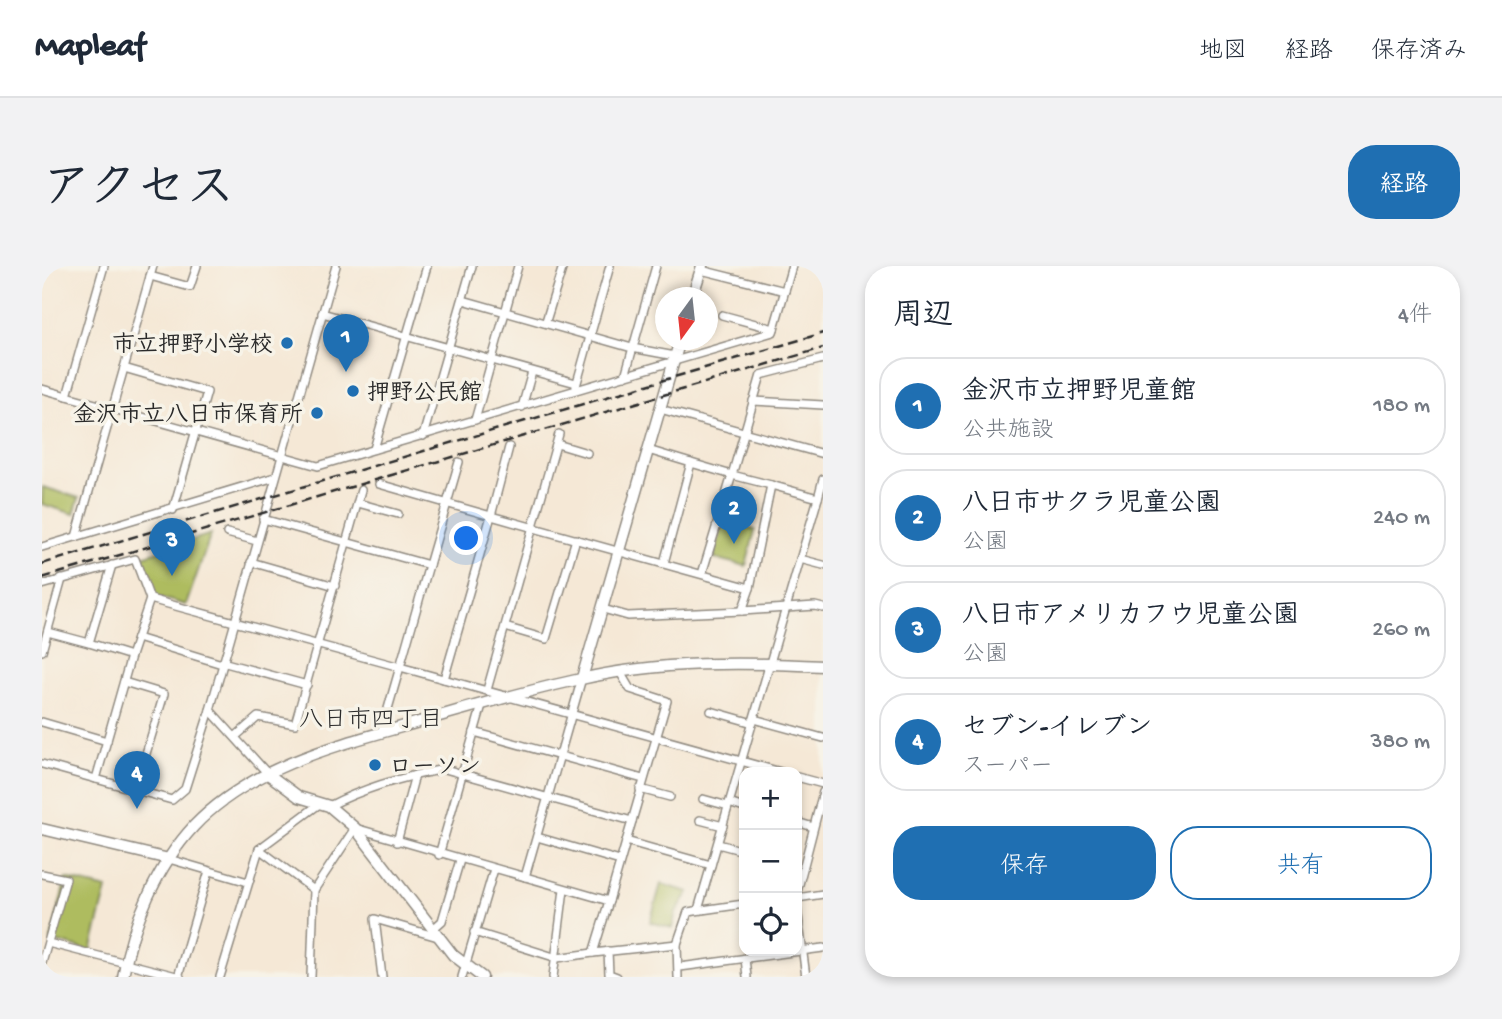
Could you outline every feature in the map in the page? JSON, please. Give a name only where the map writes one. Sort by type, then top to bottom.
[{"type":"street","points":[[67,396],[104,266]]},
{"type":"street","points":[[76,537],[153,266]]},
{"type":"street","points":[[150,276],[190,287],[197,266]]},
{"type":"street","points":[[42,764],[172,800],[185,789],[210,710],[336,266]]},
{"type":"street","points":[[374,449],[427,266]]},
{"type":"street","points":[[423,436],[472,266]]},
{"type":"street","points":[[475,420],[489,361],[518,266]]},
{"type":"street","points":[[546,321],[563,266]]},
{"type":"street","points":[[575,387],[610,266]]},
{"type":"street","points":[[625,376],[656,266]]},
{"type":"street","points":[[42,389],[318,466],[522,407],[575,387],[625,376],[674,359],[773,332],[792,266]]},
{"type":"street","points":[[695,287],[701,268],[785,291]]},
{"type":"street","points":[[463,300],[546,321],[674,359]]},
{"type":"street","points":[[322,313],[532,372],[575,387]]},
{"type":"street","points":[[722,315],[774,329]]},
{"type":"street","points":[[526,877],[677,350]]},
{"type":"street","points":[[702,574],[761,375],[823,359]]},
{"type":"street","points":[[124,368],[207,392],[173,510]]},
{"type":"street","points":[[522,407],[532,372]]},
{"type":"street","points":[[754,401],[823,405]]},
{"type":"street","points":[[660,409],[823,454]]},
{"type":"street","points":[[487,690],[559,434]]},
{"type":"street","points":[[557,444],[587,453]]},
{"type":"street","points":[[444,679],[509,447]]},
{"type":"street","points":[[648,450],[818,498]]},
{"type":"street","points":[[382,733],[459,462]]},
{"type":"street","points":[[664,563],[691,463]]},
{"type":"street","points":[[42,547],[173,510],[275,477]]},
{"type":"street","points":[[698,910],[823,479]]},
{"type":"street","points":[[379,484],[750,588]]},
{"type":"street","points":[[742,611],[750,588],[771,485]]},
{"type":"street","points":[[236,736],[258,717],[295,724],[361,490]]},
{"type":"street","points":[[358,503],[398,514]]},
{"type":"street","points":[[263,519],[429,565]]},
{"type":"street","points":[[227,533],[257,541]]},
{"type":"street","points":[[506,626],[545,639],[576,538]]},
{"type":"street","points":[[42,585],[135,559],[150,599],[136,638],[96,779]]},
{"type":"street","points":[[800,559],[823,565]]},
{"type":"street","points":[[251,562],[335,586]]},
{"type":"street","points":[[89,643],[112,565]]},
{"type":"street","points":[[42,652],[62,579]]},
{"type":"street","points":[[150,599],[762,767]]},
{"type":"street","points":[[603,609],[628,616],[823,608]]},
{"type":"street","points":[[48,632],[131,656]]},
{"type":"street","points":[[136,638],[307,685]]},
{"type":"street","points":[[122,977],[154,885],[169,859],[196,824],[268,774],[382,733],[582,678],[687,665],[770,663],[823,666]]},
{"type":"street","points":[[593,953],[667,701],[630,688],[620,672]]},
{"type":"street","points":[[124,682],[164,694],[135,790]]},
{"type":"street","points":[[439,855],[482,705]]},
{"type":"street","points":[[210,710],[268,774],[299,797],[318,805],[329,806],[350,795],[415,775],[445,769],[632,821]]},
{"type":"street","points":[[711,711],[823,738]]},
{"type":"street","points":[[42,722],[107,741]]},
{"type":"street","points":[[474,732],[643,779]]},
{"type":"street","points":[[397,842],[415,775]]},
{"type":"street","points":[[802,778],[823,784]]},
{"type":"street","points":[[640,789],[670,797]]},
{"type":"street","points":[[802,858],[823,792]]},
{"type":"street","points":[[703,799],[739,807]]},
{"type":"street","points":[[220,977],[259,849],[318,805]]},
{"type":"street","points":[[329,806],[355,828],[436,933],[482,977]]},
{"type":"street","points":[[700,820],[723,827]]},
{"type":"street","points":[[802,824],[813,827]]},
{"type":"street","points":[[355,828],[439,855],[608,901]]},
{"type":"street","points":[[311,977],[314,890],[355,828]]},
{"type":"street","points":[[42,829],[169,859],[248,883]]},
{"type":"street","points":[[537,837],[620,861]]},
{"type":"street","points":[[626,841],[711,865]]},
{"type":"street","points":[[718,844],[739,850]]},
{"type":"street","points":[[259,849],[314,890]]},
{"type":"street","points":[[436,933],[460,860]]},
{"type":"street","points":[[462,977],[494,869]]},
{"type":"street","points":[[47,943],[179,977],[209,871]]},
{"type":"street","points":[[42,874],[66,879],[42,963]]},
{"type":"street","points":[[553,977],[564,889]]},
{"type":"street","points":[[802,897],[823,894]]},
{"type":"street","points":[[678,977],[680,967],[677,944],[688,912],[739,905]]},
{"type":"street","points":[[382,977],[375,919],[436,933]]},
{"type":"street","points":[[474,932],[557,958],[677,944]]},
{"type":"street","points":[[806,977],[802,951],[823,948]]},
{"type":"street","points":[[608,951],[609,974],[617,977]]},
{"type":"street","points":[[680,967],[761,956]]},
{"type":"street","points":[[745,958],[747,977]]},
{"type":"green space","points":[[43,487],[79,498],[74,514],[42,504]]},
{"type":"green space","points":[[723,521],[755,530],[746,566],[714,558]]},
{"type":"green space","points":[[211,534],[186,605],[154,596],[140,557]]},
{"type":"green space","points":[[66,879],[107,889],[91,951],[51,940]]},
{"type":"green space","points":[[661,884],[689,892],[676,912],[672,928],[650,922]]},
{"type":"railway","points":[[42,564],[823,333]]},
{"type":"railway","points":[[42,578],[823,348]]},
{"type":"place","name":"市立押野小学校","points":[[287,343]]},
{"type":"place","name":"金沢市立押野児童館","points":[[346,372]]},
{"type":"place","name":"押野公民館","points":[[353,391]]},
{"type":"place","name":"金沢市立八日市保育所","points":[[317,413]]},
{"type":"place","name":"八日市サクラ児童公園","points":[[734,544]]},
{"type":"place","name":"八日市アメリカフウ児童公園","points":[[172,576]]},
{"type":"place","name":"ローソン","points":[[375,765]]},
{"type":"place","name":"セブン-イレブン","points":[[137,809]]},
{"type":"district","name":"八日市四丁目","points":[[371,718]]}]
